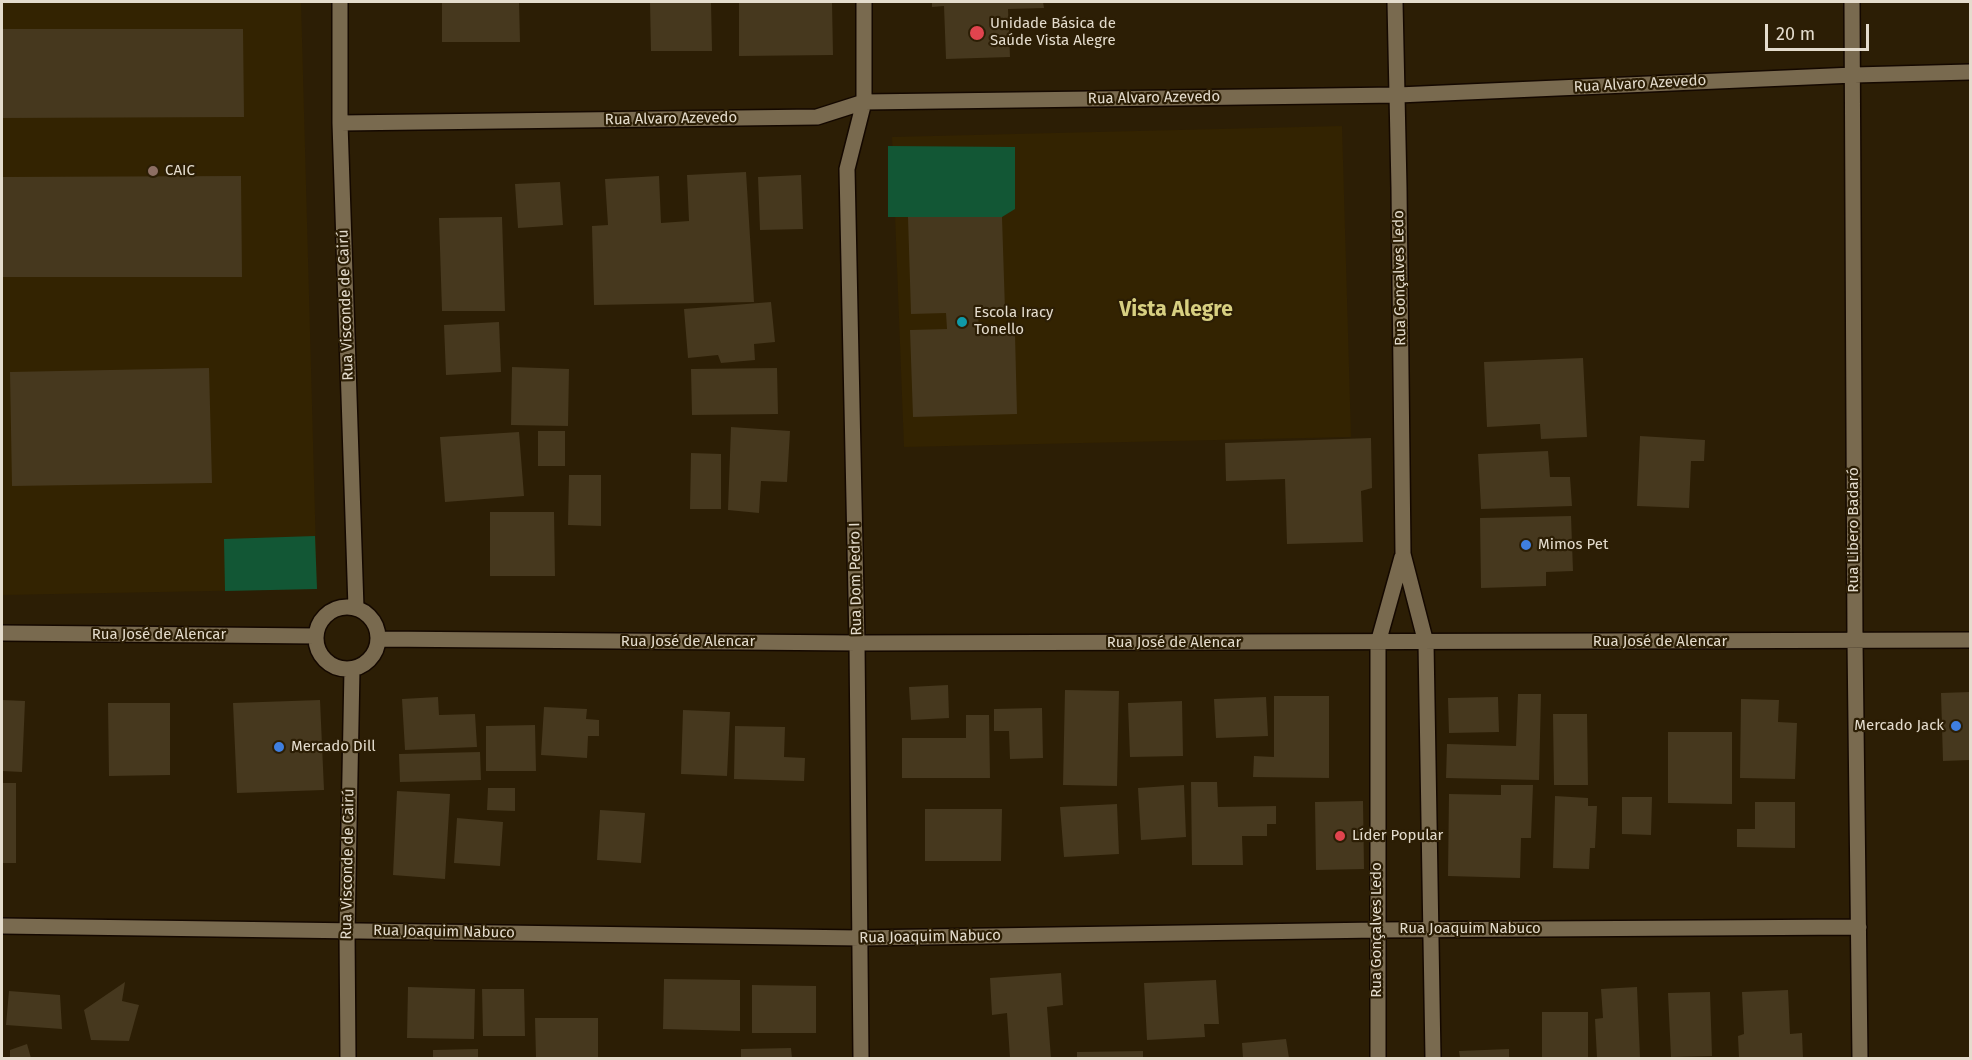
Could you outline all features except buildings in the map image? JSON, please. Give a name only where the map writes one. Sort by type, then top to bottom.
[{"type":"street","name":"Rua Visconde de Cairú","points":[[340,2],[340,123],[356,608]]},
{"type":"street","name":"Rua Dom Pedro I","points":[[861,1059],[857,643],[847,169],[864,102],[864,2]]},
{"type":"street","name":"Rua Gonçalves Ledo","points":[[1395,2],[1403,554],[1426,643],[1433,1059]]},
{"type":"street","name":"Rua Libero Badaró","points":[[1852,2],[1855,641],[1860,1059]]},
{"type":"street","name":"Rua Alvaro Azevedo","points":[[340,123],[817,117],[864,102],[1398,94],[1971,72]]},
{"type":"street","name":"Rua Gonçalves Ledo","points":[[1378,1059],[1378,643],[1403,554]]},
{"type":"street","points":[[342,607],[356,608],[368,614],[376,626],[378,639],[374,653],[365,664],[352,669],[338,668],[326,661],[318,650],[316,636],[320,622],[329,612],[342,607]]},
{"type":"street","name":"Rua José de Alencar","points":[[2,633],[316,636]]},
{"type":"street","name":"Rua José de Alencar","points":[[378,639],[857,643],[1971,640]]},
{"type":"street","name":"Rua Visconde de Cairú","points":[[348,1059],[347,931],[352,669]]},
{"type":"street","name":"Rua Joaquim Nabuco","points":[[2,926],[860,938],[1378,930],[1858,927]]},
{"type":"shaded area","name":"CAIC","points":[[2,2],[301,2],[317,589],[2,595]]},
{"type":"shaded area","points":[[1342,126],[1351,437],[904,447],[892,137]]},
{"type":"green space","points":[[888,146],[1015,147],[1015,209],[1002,217],[888,217]]},
{"type":"green space","points":[[315,536],[317,589],[225,591],[224,539]]},
{"type":"place","name":"Unidade Básica de Saúde Vista Alegre","points":[[977,33]]},
{"type":"place","name":"CAIC","points":[[153,171]]},
{"type":"place","name":"Escola Iracy Tonello","points":[[962,322]]},
{"type":"place","name":"Mimos Pet","points":[[1526,545]]},
{"type":"place","name":"Mercado Jack","points":[[1956,726]]},
{"type":"place","name":"Mercado Dill","points":[[279,747]]},
{"type":"place","name":"Líder Popular","points":[[1340,836]]},
{"type":"district","name":"Vista Alegre","points":[[1176,310]]}]
